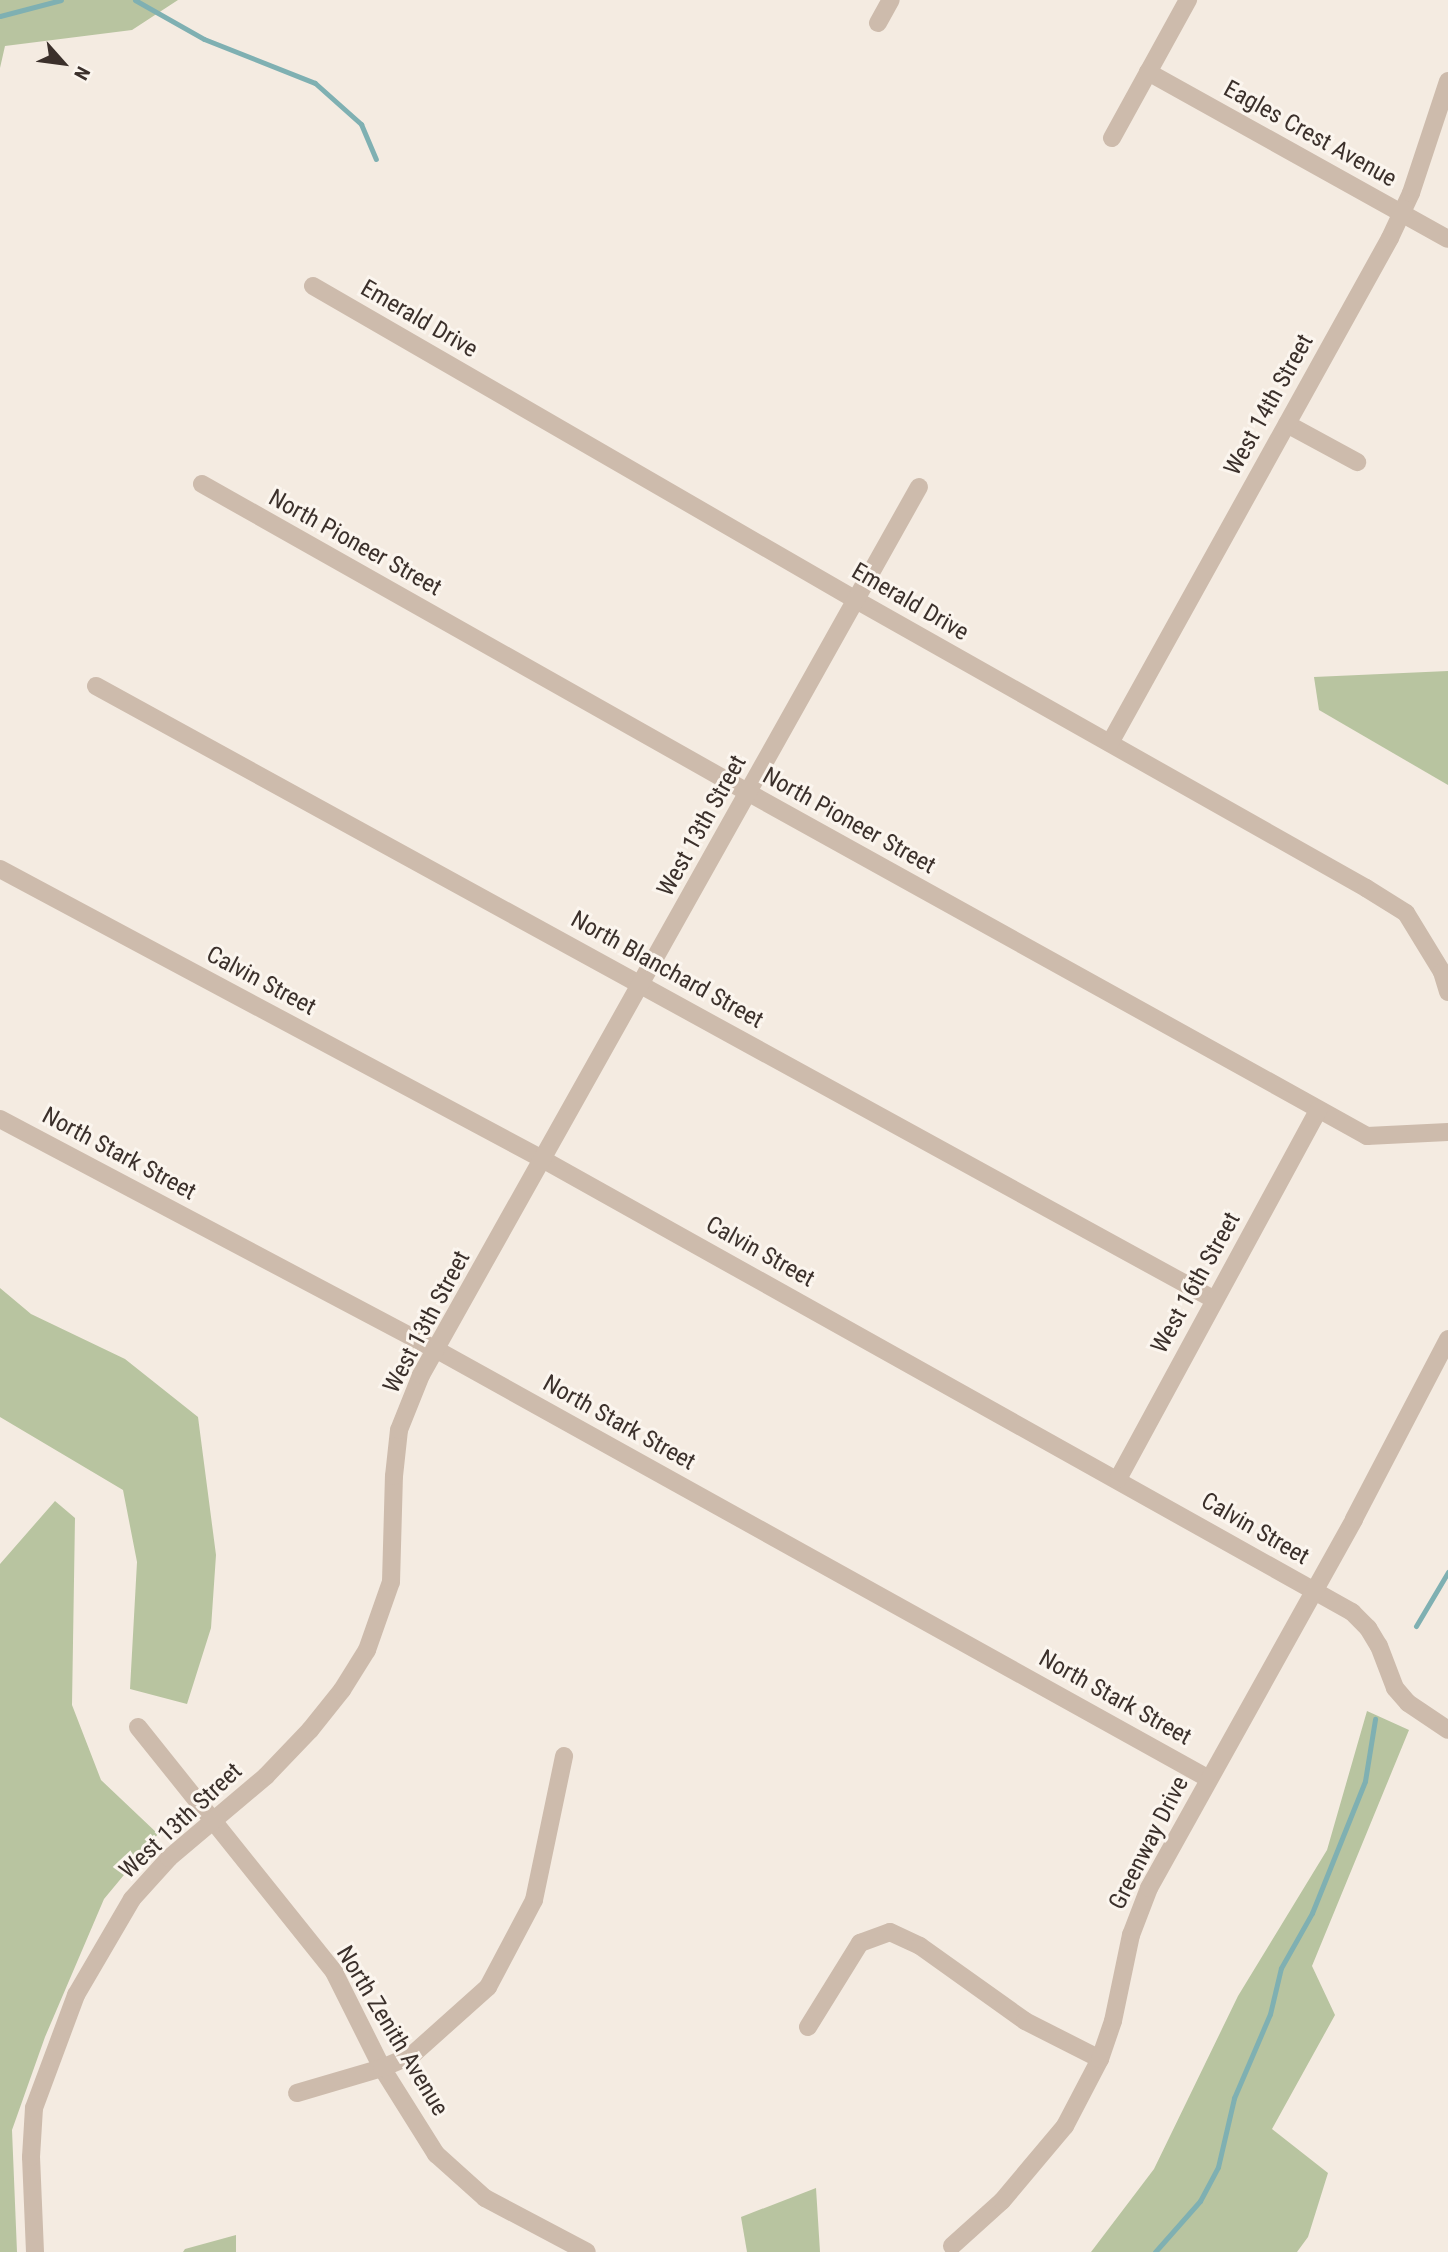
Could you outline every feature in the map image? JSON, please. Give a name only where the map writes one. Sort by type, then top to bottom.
[{"type":"street","points":[[878,23],[891,0]]},
{"type":"street","points":[[1112,138],[1188,0]]},
{"type":"street","name":"Eagles Crest Avenue","points":[[1148,72],[1448,239]]},
{"type":"street","name":"West 14th Street","points":[[1110,743],[1401,213],[1448,81]]},
{"type":"street","name":"Emerald Drive","points":[[313,286],[856,600],[1406,913],[1435,961],[1448,992]]},
{"type":"street","points":[[1287,424],[1357,462]]},
{"type":"street","name":"North Pioneer Street","points":[[202,484],[749,793],[1367,1136],[1448,1132]]},
{"type":"street","name":"West 13th Street","points":[[35,2252],[31,2169],[34,2108],[76,1994],[132,1899],[169,1858],[266,1776],[310,1730],[342,1690],[368,1650],[391,1582],[394,1476],[399,1430],[421,1375],[544,1160],[919,487]]},
{"type":"street","name":"North Blanchard Street","points":[[96,686],[1213,1299]]},
{"type":"street","name":"Calvin Street","points":[[0,869],[544,1160],[1352,1612],[1368,1628],[1379,1646],[1395,1688],[1408,1703],[1448,1730]]},
{"type":"street","name":"West 16th Street","points":[[1118,1479],[1213,1299],[1318,1110]]},
{"type":"street","name":"North Stark Street","points":[[0,1119],[437,1350],[1209,1779]]},
{"type":"street","name":"Greenway Drive","points":[[952,2246],[1002,2201],[1065,2126],[1100,2059],[1113,2021],[1121,1974],[1135,1923],[1149,1888],[1448,1339]]},
{"type":"street","name":"North Zenith Avenue","points":[[138,1727],[334,1972],[383,2068],[436,2154],[485,2198],[587,2252]]},
{"type":"street","points":[[296,2093],[383,2068],[412,2055],[488,1987],[534,1900],[564,1756]]},
{"type":"street","points":[[808,2027],[860,1943],[890,1932],[920,1946],[1025,2021],[1100,2059]]},
{"type":"green space","points":[[0,0],[178,0],[132,30],[5,46],[0,68]]},
{"type":"green space","points":[[1448,671],[1448,785],[1319,710],[1314,677]]},
{"type":"green space","points":[[0,1288],[31,1314],[125,1359],[198,1417],[216,1555],[211,1628],[187,1704],[130,1689],[137,1562],[123,1490],[0,1417]]},
{"type":"green space","points":[[55,1501],[75,1518],[72,1705],[101,1780],[158,1834],[104,1899],[45,2037],[12,2130],[17,2252],[0,2252],[0,1564]]},
{"type":"green space","points":[[1367,1711],[1409,1730],[1312,1966],[1335,2015],[1272,2129],[1328,2173],[1308,2237],[1297,2252],[1091,2252],[1154,2169],[1238,1996],[1327,1850]]},
{"type":"green space","points":[[816,2188],[820,2252],[747,2252],[741,2217]]},
{"type":"green space","points":[[236,2235],[236,2252],[183,2252],[185,2249]]},
{"type":"waterway","points":[[0,16],[61,0]]},
{"type":"waterway","points":[[135,0],[204,39],[315,83],[361,124],[376,159]]},
{"type":"waterway","points":[[1416,1626],[1448,1572]]},
{"type":"waterway","points":[[1155,2252],[1200,2201],[1218,2167],[1234,2098],[1270,2014],[1281,1968],[1312,1913],[1365,1781],[1375,1719]]}]
